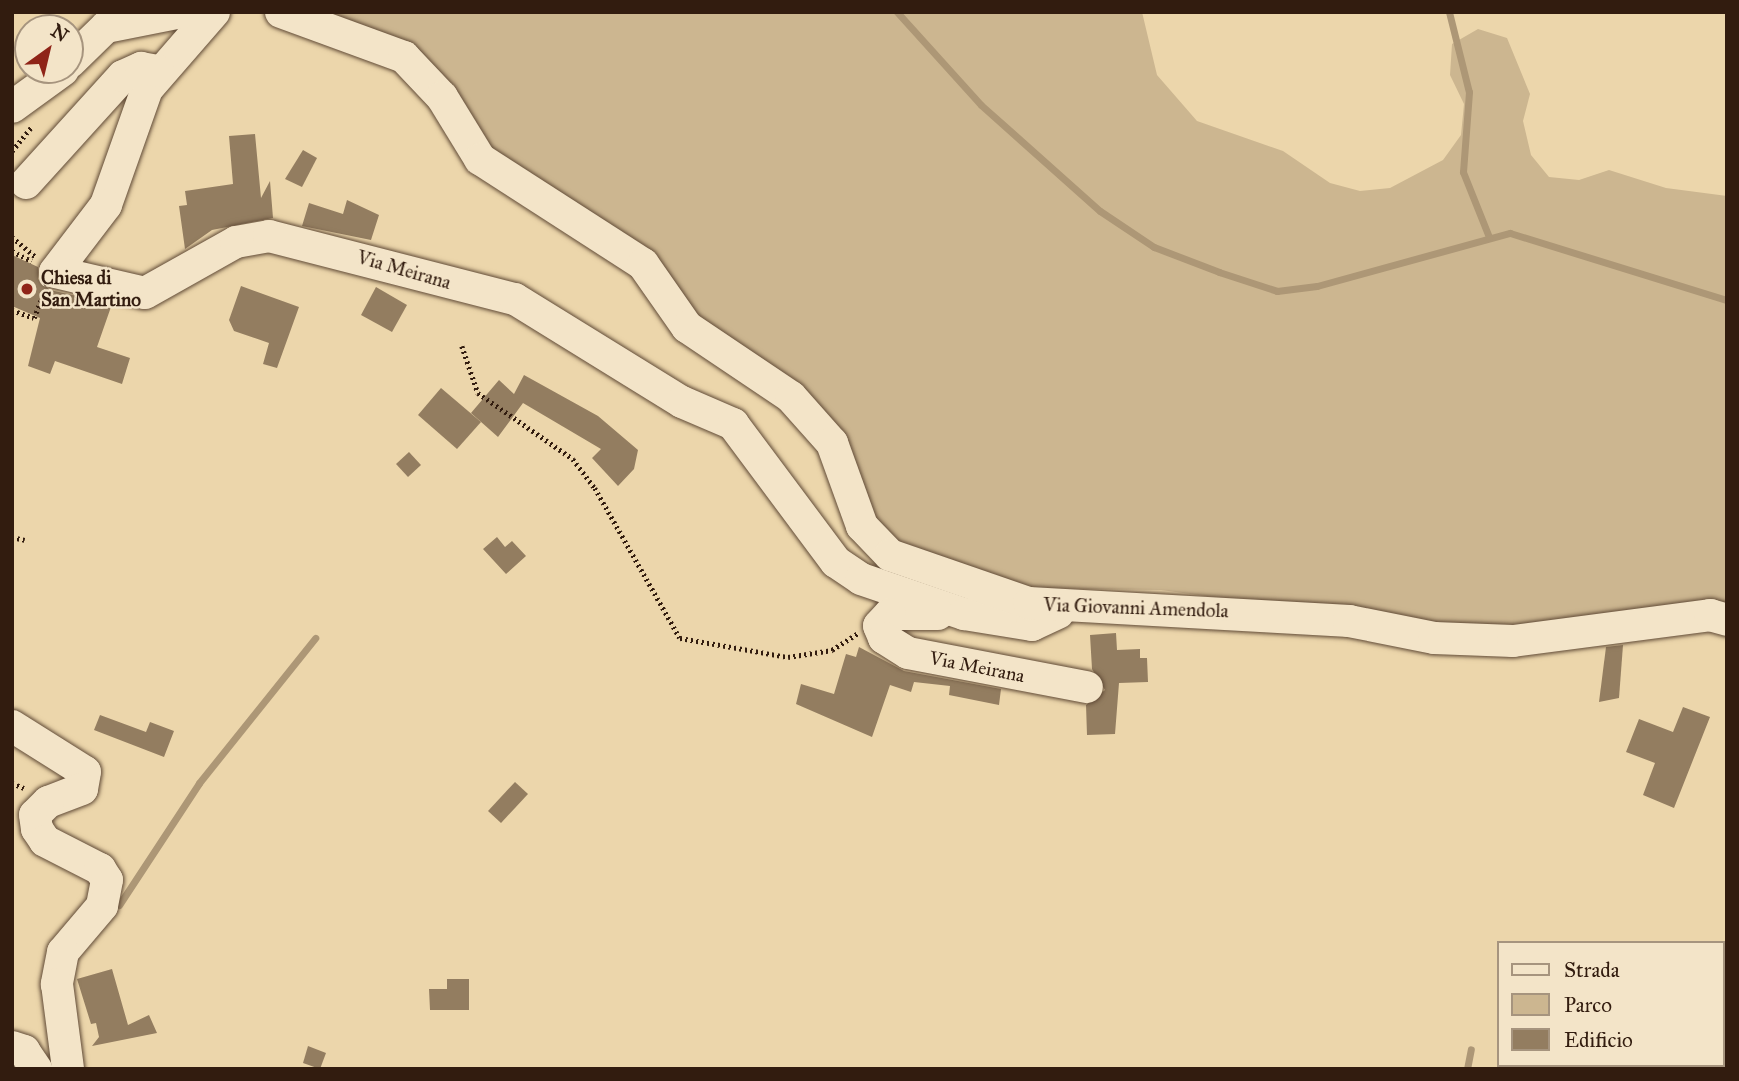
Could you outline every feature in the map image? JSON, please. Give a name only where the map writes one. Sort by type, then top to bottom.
[{"type":"street","points":[[84,48],[106,27],[182,12]]},
{"type":"street","points":[[55,272],[106,205],[158,71],[215,12]]},
{"type":"street","name":"Via Giovanni Amendola","points":[[281,12],[404,57],[442,97],[480,159],[643,264],[687,327],[791,397],[832,443],[862,526],[890,555],[1029,603],[1213,609],[1349,621],[1434,638],[1513,642],[1710,614],[1727,620]]},
{"type":"street","points":[[26,183],[123,76],[141,68],[158,71]]},
{"type":"street","points":[[12,107],[44,84]]},
{"type":"street","name":"Via Meirana","points":[[55,272],[145,293],[236,242],[269,236],[515,299],[682,402],[733,424],[836,562],[861,579],[964,614]]},
{"type":"street","name":"Via Meirana","points":[[1074,606],[1032,625],[964,614],[890,614],[879,626],[884,638],[908,653],[1087,687]]},
{"type":"street","points":[[12,726],[85,772],[82,789],[48,802],[35,815],[37,829],[45,841],[100,869],[107,880],[102,906],[63,952],[57,984],[68,1069]]},
{"type":"street","points":[[12,1047],[24,1051],[36,1069]]},
{"type":"path","points":[[12,310],[34,318],[55,272]]},
{"type":"path","points":[[462,346],[478,393],[572,459],[595,488],[680,638],[693,645],[807,656],[879,626]]},
{"type":"path","points":[[12,537],[25,540]]},
{"type":"green space","points":[[308,12],[1142,12],[1157,75],[1197,121],[1283,151],[1330,183],[1360,191],[1390,188],[1443,160],[1461,135],[1464,104],[1450,75],[1452,44],[1478,29],[1507,38],[1530,94],[1523,121],[1531,155],[1549,177],[1579,180],[1609,170],[1666,188],[1727,196],[1727,613],[1462,631],[1161,590],[1010,588],[902,550],[877,531],[824,413],[501,177],[459,103]]},
{"type":"building","points":[[255,134],[261,198],[270,181],[273,218],[212,230],[185,249],[179,206],[187,205],[185,191],[233,184],[229,136]]},
{"type":"building","points":[[303,150],[317,158],[302,187],[285,179]]},
{"type":"building","points":[[347,200],[379,215],[371,240],[302,226],[309,203],[343,214]]},
{"type":"building","points":[[12,255],[38,267],[38,279],[50,290],[112,304],[97,347],[130,358],[122,384],[55,361],[50,374],[28,366],[40,318],[12,306]]},
{"type":"building","points":[[241,286],[299,307],[277,368],[263,364],[269,343],[234,331],[229,320]]},
{"type":"building","points":[[376,287],[407,305],[392,332],[361,315]]},
{"type":"building","points":[[524,375],[598,416],[638,450],[634,469],[618,486],[592,458],[601,449],[523,403],[498,437],[471,413],[499,380],[514,394]]},
{"type":"building","points":[[441,388],[481,422],[457,449],[418,415]]},
{"type":"building","points":[[409,452],[421,465],[408,477],[396,464]]},
{"type":"building","points":[[497,537],[505,547],[512,541],[526,556],[506,574],[483,549]]},
{"type":"building","points":[[1116,633],[1117,650],[1140,649],[1140,658],[1147,658],[1148,682],[1119,683],[1115,734],[1087,735],[1086,705],[1105,690],[1092,669],[1090,635]]},
{"type":"building","points":[[1623,645],[1619,698],[1599,702],[1606,647]]},
{"type":"building","points":[[859,647],[904,671],[1001,689],[999,705],[949,695],[950,686],[914,682],[911,692],[890,685],[872,737],[796,704],[801,684],[834,694],[846,654],[856,657]]},
{"type":"building","points":[[1683,707],[1710,717],[1674,808],[1643,795],[1655,763],[1626,752],[1639,719],[1673,732]]},
{"type":"building","points":[[100,715],[146,732],[150,722],[174,731],[164,757],[94,730]]},
{"type":"building","points":[[515,782],[528,794],[501,823],[488,811]]},
{"type":"building","points":[[112,969],[128,1025],[149,1015],[157,1033],[92,1046],[99,1037],[96,1023],[91,1024],[77,979]]},
{"type":"building","points":[[447,979],[469,979],[469,1010],[430,1010],[429,989],[447,989]]},
{"type":"building","points":[[308,1046],[326,1053],[320,1069],[303,1063]]},
{"type":"waterway","points":[[897,12],[981,105],[1100,211],[1154,247],[1219,272],[1277,291],[1317,286],[1510,233],[1727,300]]},
{"type":"waterway","points":[[1449,12],[1469,92],[1463,172],[1489,237]]},
{"type":"waterway","points":[[119,905],[199,783],[315,638]]},
{"type":"waterway","points":[[1467,1069],[1471,1049]]},
{"type":"place","name":"Chiesa di San Martino","points":[[27,289]]}]
